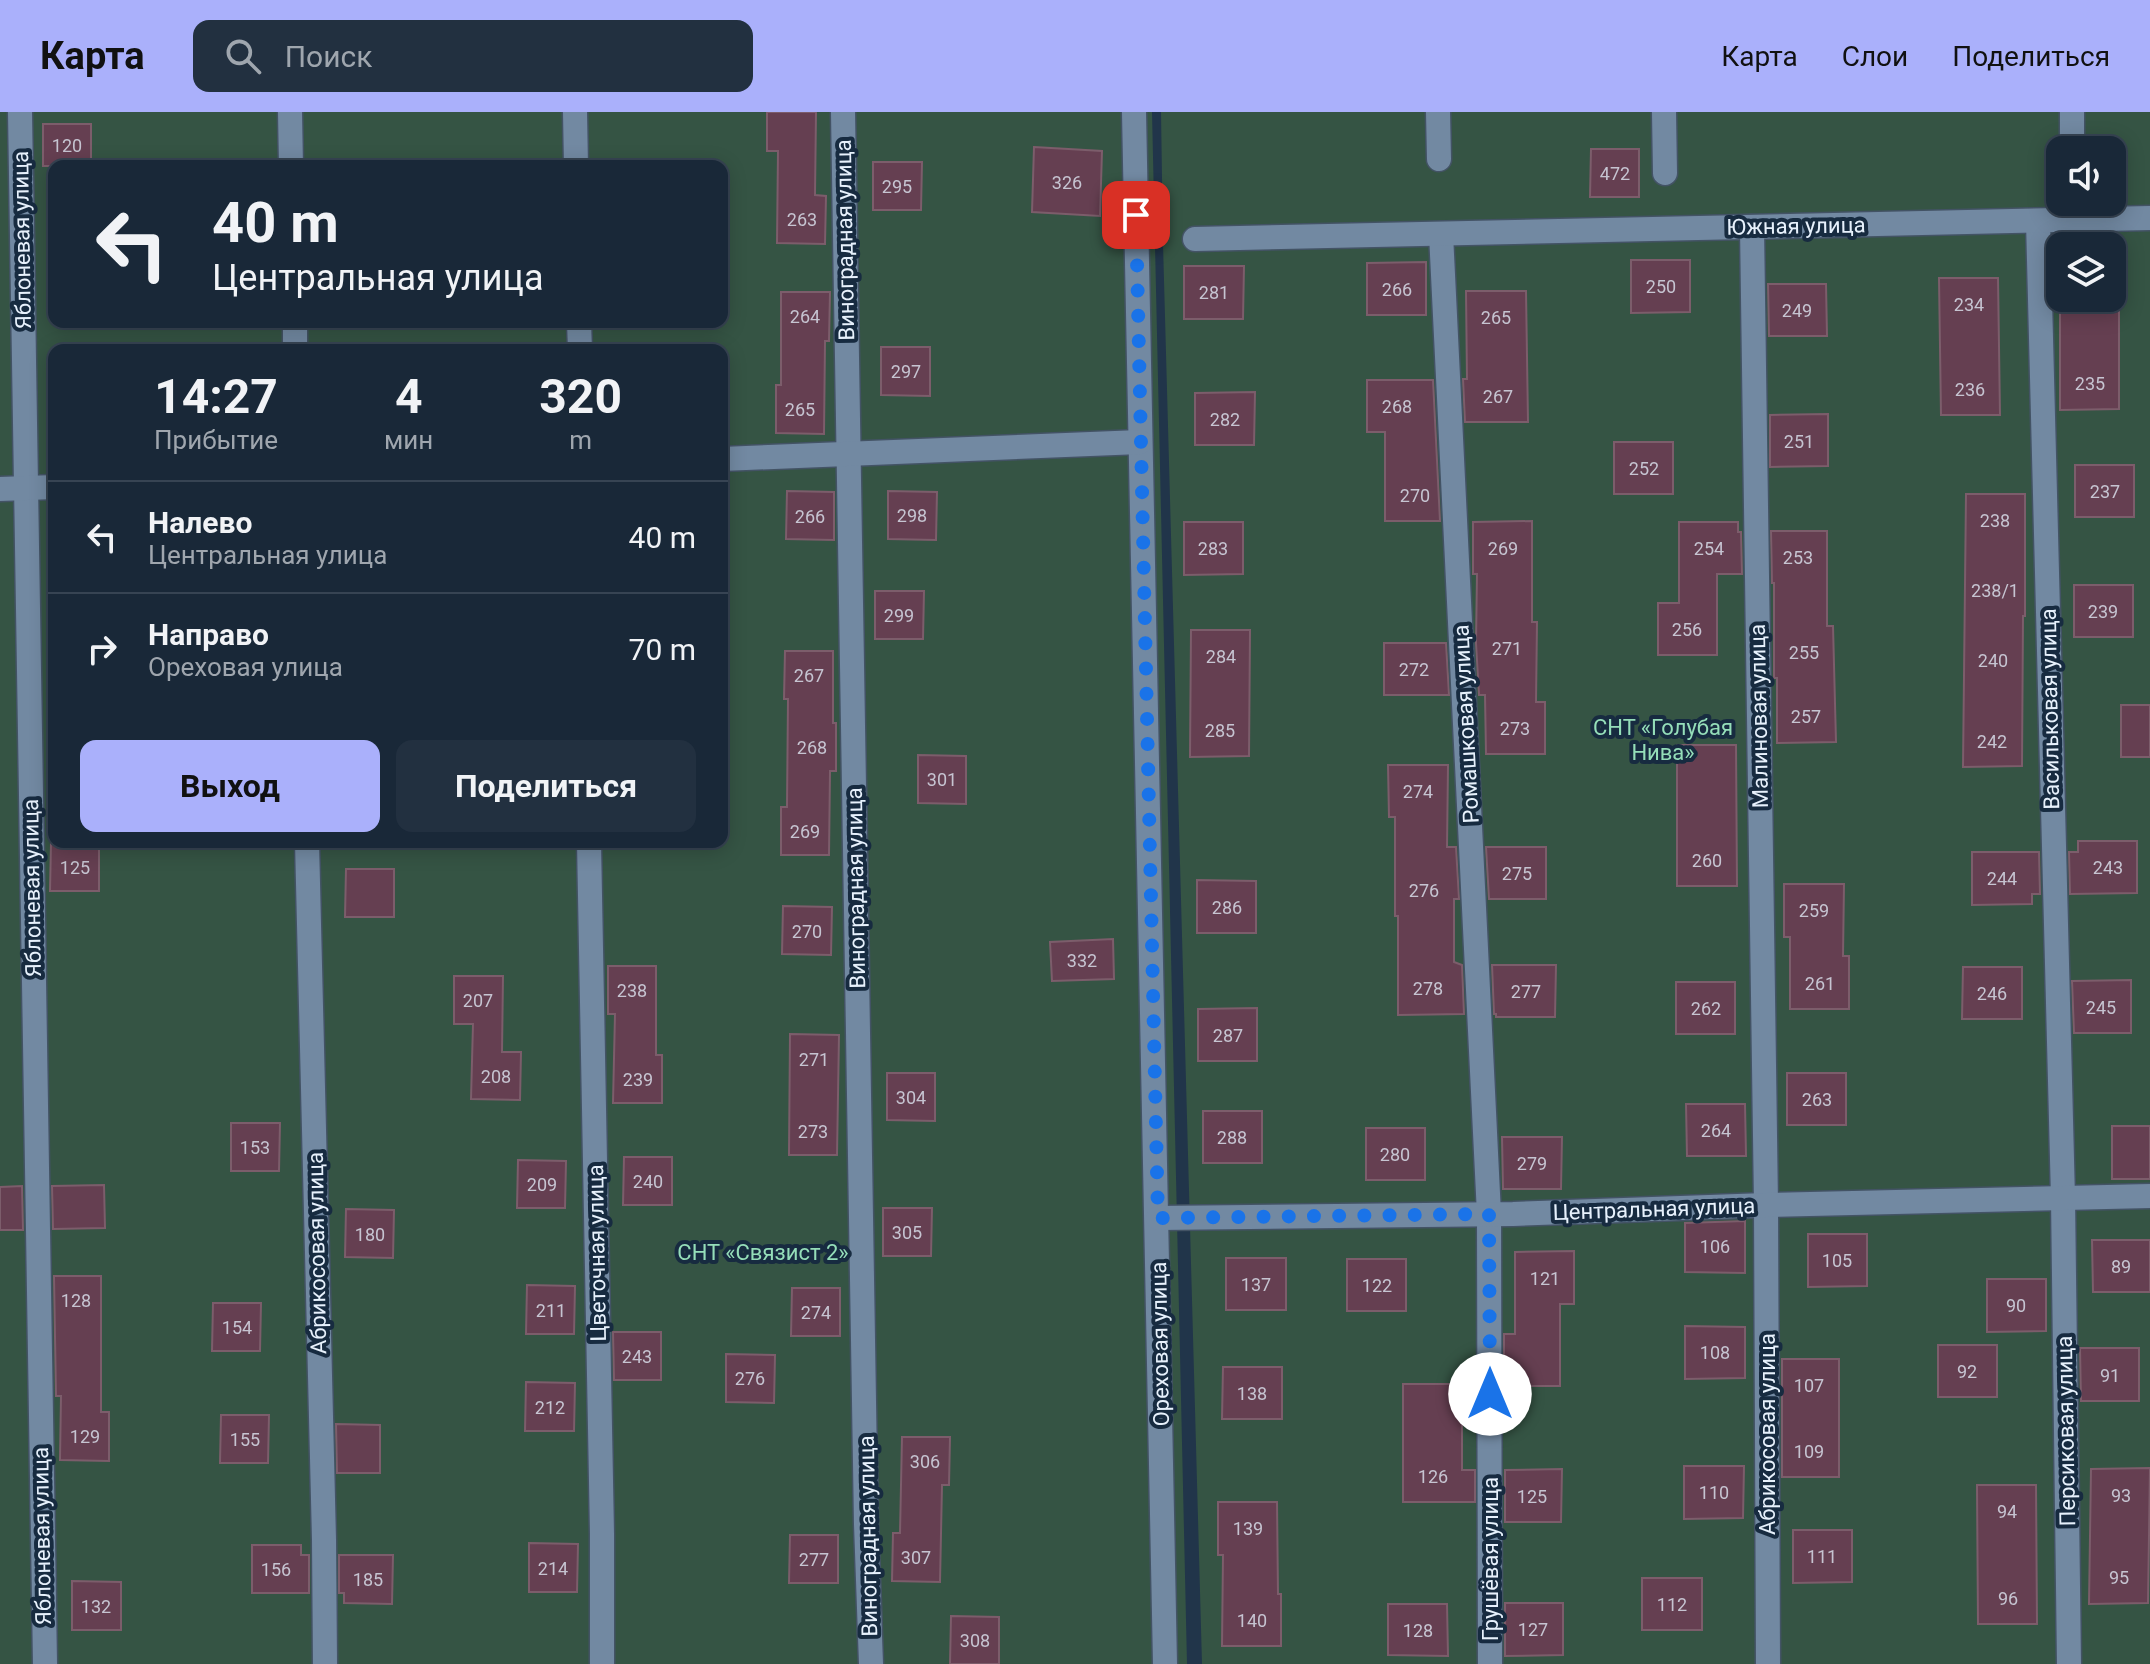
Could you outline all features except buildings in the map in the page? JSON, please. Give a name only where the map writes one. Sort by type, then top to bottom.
[{"type":"street","name":"Яблоневая улица","points":[[20,112],[45,1664]]},
{"type":"street","points":[[290,112],[291,160]]},
{"type":"street","points":[[575,112],[576,160]]},
{"type":"street","name":"Виноградная улица","points":[[843,112],[866,1524],[871,1664]]},
{"type":"street","name":"Ореховая улица","points":[[1134,112],[1165,1664]]},
{"type":"street","points":[[1438,112],[1439,159]]},
{"type":"street","points":[[1664,112],[1665,173]]},
{"type":"street","points":[[2072,112],[2072,136]]},
{"type":"street","name":"Южная улица","points":[[1195,239],[2150,218]]},
{"type":"street","name":"Васильковая улица","points":[[2038,221],[2063,1198]]},
{"type":"street","name":"Малиновая улица","points":[[1752,227],[1766,1205]]},
{"type":"street","name":"Ромашковая улица","points":[[1441,234],[1489,1214]]},
{"type":"street","points":[[728,459],[1140,442]]},
{"type":"street","points":[[0,489],[48,487]]},
{"type":"street","name":"Абрикосовая улица","points":[[307,848],[325,1664]]},
{"type":"street","name":"Цветочная улица","points":[[589,848],[602,1664]]},
{"type":"street","name":"Центральная улица","points":[[1158,1218],[1489,1214],[2150,1196]]},
{"type":"street","name":"Персиковая улица","points":[[2063,1198],[2069,1664]]},
{"type":"street","name":"Абрикосовая улица","points":[[1766,1205],[1768,1664]]},
{"type":"street","name":"Грушёвая улица","points":[[1489,1214],[1490,1664]]},
{"type":"green space","name":"СНТ «Связист 2»","points":[[0,112],[1152,112],[1187,1664],[0,1664]]},
{"type":"green space","name":"СНТ «Голубая Нива»","points":[[1161,112],[2150,112],[2150,1664],[1202,1664]]},
{"type":"route","points":[[1136,215],[1158,1218],[1489,1214],[1490,1394]]}]
